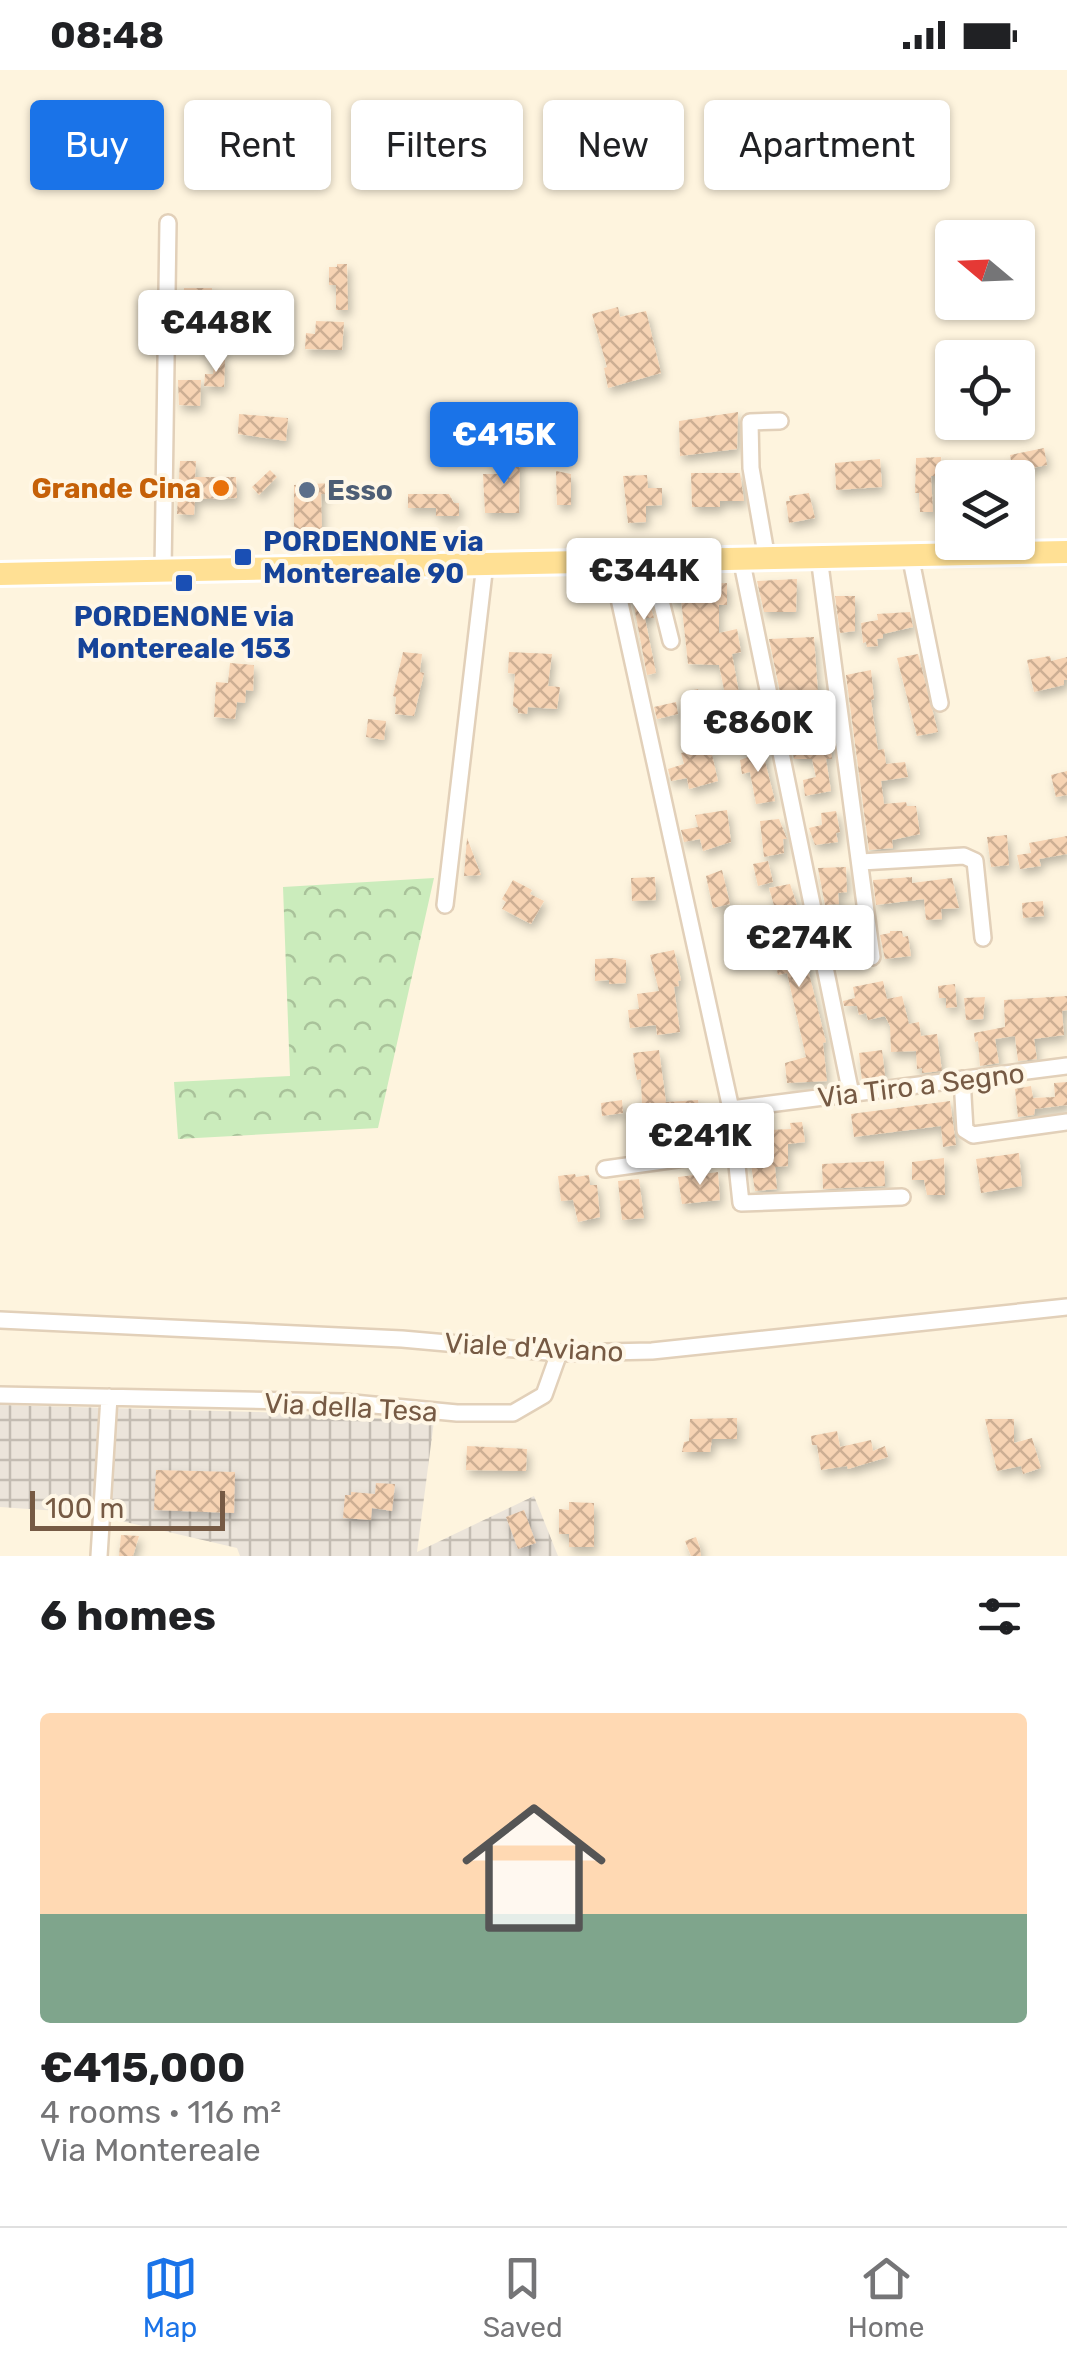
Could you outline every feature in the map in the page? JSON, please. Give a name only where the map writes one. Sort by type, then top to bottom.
[{"type":"main road","points":[[0,574],[1067,552]]},
{"type":"street","points":[[163,571],[168,223]]},
{"type":"street","points":[[767,558],[751,468],[750,422],[780,422]]},
{"type":"street","points":[[910,556],[940,704]]},
{"type":"street","points":[[819,557],[872,958]]},
{"type":"street","points":[[740,558],[851,1094]]},
{"type":"street","points":[[651,561],[671,641]]},
{"type":"street","points":[[610,562],[731,1109],[741,1203],[902,1197]]},
{"type":"street","points":[[445,906],[485,564]]},
{"type":"street","points":[[860,862],[964,856],[975,861],[983,938]]},
{"type":"street","name":"Via Tiro a Segno","points":[[731,1109],[1067,1066]]},
{"type":"street","points":[[962,1079],[965,1130],[972,1135],[1067,1122]]},
{"type":"street","points":[[605,1169],[736,1151]]},
{"type":"street","name":"Viale d'Aviano","points":[[0,1320],[402,1339],[558,1353],[652,1352],[1067,1307]]},
{"type":"street","name":"Via della Tesa","points":[[0,1395],[343,1402],[513,1414],[544,1395],[558,1353]]},
{"type":"street","points":[[98,1556],[109,1397]]},
{"type":"shaded area","points":[[0,1405],[434,1421],[417,1552],[534,1496],[558,1556],[240,1556],[237,1548],[87,1513],[0,1507]]},
{"type":"green space","points":[[434,878],[378,1128],[178,1139],[174,1082],[290,1076],[283,887]]},
{"type":"building","points":[[347,264],[348,310],[336,310],[336,285],[329,285],[329,267]]},
{"type":"building","points":[[184,288],[212,288],[212,303],[227,304],[232,316],[246,316],[246,338],[180,337]]},
{"type":"building","points":[[618,307],[620,317],[646,311],[661,373],[608,388],[604,368],[607,367],[592,314]]},
{"type":"building","points":[[316,321],[344,322],[342,350],[305,349],[306,333],[315,334]]},
{"type":"building","points":[[214,360],[225,360],[224,387],[204,386],[205,374],[213,374]]},
{"type":"building","points":[[178,380],[201,380],[200,406],[179,405]]},
{"type":"building","points":[[738,412],[737,449],[680,456],[679,421]]},
{"type":"building","points":[[239,414],[288,418],[286,441],[238,434]]},
{"type":"building","points":[[1044,448],[1047,465],[1035,467],[1035,460],[1011,460],[1010,455]]},
{"type":"building","points":[[504,453],[520,454],[519,513],[485,513],[483,474],[503,474]]},
{"type":"building","points":[[941,457],[935,460],[935,476],[931,476],[933,512],[920,512],[919,493],[915,493],[916,458]]},
{"type":"building","points":[[880,459],[882,487],[836,490],[835,463]]},
{"type":"building","points":[[180,461],[196,461],[195,477],[236,477],[237,498],[195,499],[194,515],[177,514]]},
{"type":"building","points":[[270,470],[277,477],[259,495],[252,487]]},
{"type":"building","points":[[556,471],[571,474],[571,505],[557,505]]},
{"type":"building","points":[[691,473],[740,473],[744,501],[720,501],[720,507],[692,507]]},
{"type":"building","points":[[647,475],[648,488],[662,488],[662,505],[646,506],[646,522],[628,523],[623,476]]},
{"type":"building","points":[[330,483],[330,494],[321,494],[322,529],[294,529],[294,485]]},
{"type":"building","points":[[809,493],[815,518],[789,523],[789,496]]},
{"type":"building","points":[[408,494],[449,494],[454,503],[459,503],[459,516],[436,516],[436,508],[408,508]]},
{"type":"building","points":[[797,579],[796,612],[764,612],[757,581]]},
{"type":"building","points":[[727,583],[727,605],[719,605],[719,633],[737,629],[741,652],[732,654],[739,693],[750,691],[755,714],[730,719],[719,665],[688,664],[681,599],[672,599],[668,585]]},
{"type":"building","points":[[630,585],[645,585],[654,618],[645,618],[656,673],[647,675]]},
{"type":"building","points":[[835,596],[855,596],[855,631],[840,633]]},
{"type":"building","points":[[910,612],[913,627],[883,634],[883,638],[877,639],[878,646],[867,647],[863,643],[861,623],[878,620],[877,614]]},
{"type":"building","points":[[814,637],[818,693],[810,694],[810,699],[799,699],[807,737],[829,733],[832,759],[826,759],[831,791],[805,796],[803,780],[816,777],[812,759],[794,759],[769,639]]},
{"type":"building","points":[[403,652],[422,654],[420,672],[424,673],[414,716],[395,714],[393,696]]},
{"type":"building","points":[[509,652],[552,654],[548,686],[560,687],[557,709],[528,707],[527,714],[518,713],[513,706],[515,674],[508,673]]},
{"type":"building","points":[[918,654],[938,732],[917,736],[897,658]]},
{"type":"building","points":[[1050,656],[1051,661],[1067,657],[1067,680],[1064,685],[1034,692],[1027,660]]},
{"type":"building","points":[[230,663],[254,665],[253,691],[246,690],[245,703],[237,702],[235,719],[214,717],[216,682],[228,683]]},
{"type":"building","points":[[871,670],[878,750],[884,749],[886,764],[905,762],[908,777],[881,781],[884,804],[906,802],[907,806],[916,806],[920,834],[892,840],[893,848],[869,850],[846,675]]},
{"type":"building","points":[[698,689],[705,719],[690,722],[689,691]]},
{"type":"building","points":[[676,702],[678,714],[657,719],[654,707]]},
{"type":"building","points":[[368,719],[386,721],[384,740],[366,737]]},
{"type":"building","points":[[761,745],[775,801],[756,804],[750,772],[742,774],[740,760],[748,757],[746,749]]},
{"type":"building","points":[[711,750],[718,781],[689,789],[687,778],[671,781],[668,769],[684,764],[681,753]]},
{"type":"building","points":[[1067,771],[1067,795],[1056,797],[1051,775]]},
{"type":"building","points":[[727,810],[731,842],[703,851],[700,839],[684,842],[681,830],[698,827],[695,815]]},
{"type":"building","points":[[836,811],[838,842],[815,845],[809,828],[822,825],[821,813]]},
{"type":"building","points":[[779,819],[787,839],[783,839],[784,853],[764,857],[760,821]]},
{"type":"building","points":[[1007,835],[1009,865],[991,867],[987,837]]},
{"type":"building","points":[[1067,836],[1067,854],[1039,859],[1041,866],[1020,869],[1017,855],[1031,853],[1029,843]]},
{"type":"building","points":[[467,838],[481,875],[464,876]]},
{"type":"building","points":[[768,861],[773,882],[758,886],[753,864]]},
{"type":"building","points":[[846,867],[847,892],[838,893],[839,904],[825,905],[818,868]]},
{"type":"building","points":[[722,870],[730,904],[713,908],[706,876]]},
{"type":"building","points":[[655,877],[656,900],[632,901],[631,878]]},
{"type":"building","points":[[912,877],[912,883],[952,878],[959,908],[941,909],[942,919],[926,920],[924,899],[876,905],[873,880]]},
{"type":"building","points":[[513,880],[544,901],[531,924],[502,909],[506,902],[502,899]]},
{"type":"building","points":[[790,884],[802,920],[796,921],[826,1042],[823,1043],[827,1081],[787,1083],[785,1063],[806,1057],[787,973],[778,975],[771,943],[784,940],[769,888]]},
{"type":"building","points":[[1043,901],[1044,916],[1023,918],[1022,903]]},
{"type":"building","points":[[850,916],[857,950],[836,953],[830,924]]},
{"type":"building","points":[[902,931],[903,937],[908,936],[911,956],[885,959],[880,935]]},
{"type":"building","points":[[674,950],[681,980],[674,987],[680,1032],[657,1035],[656,1025],[630,1028],[628,1010],[639,1009],[637,994],[659,991],[650,955]]},
{"type":"building","points":[[595,959],[626,960],[626,983],[595,981]]},
{"type":"building","points":[[883,981],[887,999],[902,996],[909,1024],[919,1022],[921,1036],[937,1034],[942,1071],[922,1073],[922,1068],[917,1069],[916,1051],[891,1052],[890,1026],[885,1016],[868,1020],[866,1013],[859,1015],[857,1006],[844,1006],[843,1001],[855,998],[853,987]]},
{"type":"building","points":[[955,984],[957,1007],[946,1008],[946,998],[939,998],[938,986]]},
{"type":"building","points":[[1067,996],[1067,1010],[1062,1011],[1064,1035],[1034,1039],[1037,1059],[1018,1061],[1015,1036],[995,1039],[999,1063],[980,1066],[974,1033],[1005,1027],[1004,1000]]},
{"type":"building","points":[[985,997],[983,1019],[966,1020],[964,998]]},
{"type":"building","points":[[659,1050],[666,1102],[698,1100],[700,1115],[693,1116],[696,1144],[671,1147],[668,1129],[643,1132],[641,1079],[637,1080],[633,1053]]},
{"type":"building","points":[[882,1050],[885,1076],[862,1081],[859,1053]]},
{"type":"building","points":[[1067,1082],[1067,1105],[1035,1109],[1034,1115],[1018,1117],[1015,1089],[1031,1086],[1033,1098],[1055,1097],[1054,1083]]},
{"type":"building","points":[[622,1100],[623,1113],[602,1116],[601,1103]]},
{"type":"building","points":[[950,1101],[956,1145],[943,1147],[941,1126],[854,1137],[851,1114]]},
{"type":"building","points":[[802,1122],[805,1142],[788,1144],[788,1166],[775,1167],[777,1189],[755,1191],[746,1131],[791,1129],[790,1123]]},
{"type":"building","points":[[1019,1153],[1022,1186],[981,1193],[976,1159]]},
{"type":"building","points":[[944,1158],[945,1195],[927,1195],[924,1180],[912,1180],[912,1162]]},
{"type":"building","points":[[884,1161],[885,1186],[823,1189],[822,1164]]},
{"type":"building","points":[[718,1172],[720,1200],[682,1204],[678,1177]]},
{"type":"building","points":[[589,1175],[590,1185],[597,1185],[600,1217],[578,1222],[573,1200],[561,1201],[558,1176]]},
{"type":"building","points":[[639,1179],[644,1218],[622,1220],[618,1181]]},
{"type":"building","points":[[737,1418],[737,1439],[712,1439],[710,1452],[682,1452],[684,1442],[689,1441],[690,1419]]},
{"type":"building","points":[[985,1419],[1014,1419],[1014,1443],[1032,1438],[1041,1468],[1023,1474],[1021,1466],[997,1471]]},
{"type":"building","points":[[837,1431],[840,1447],[871,1440],[873,1451],[885,1446],[888,1457],[848,1469],[847,1466],[821,1470],[817,1445],[812,1445],[811,1436]]},
{"type":"building","points":[[467,1446],[527,1449],[526,1471],[466,1470]]},
{"type":"building","points":[[156,1470],[235,1472],[234,1513],[154,1510]]},
{"type":"building","points":[[376,1483],[395,1484],[392,1511],[372,1508],[371,1520],[343,1518],[345,1495],[375,1494]]},
{"type":"building","points":[[569,1502],[594,1503],[594,1547],[569,1547],[569,1534],[559,1534],[559,1509],[569,1510]]},
{"type":"building","points":[[524,1510],[536,1543],[518,1549],[506,1517]]},
{"type":"building","points":[[121,1535],[139,1536],[133,1556],[119,1556]]},
{"type":"building","points":[[696,1537],[701,1556],[691,1556],[685,1541]]},
{"type":"place","name":"Grande Cina","points":[[221,488]]},
{"type":"place","name":"Esso","points":[[307,490]]},
{"type":"place","name":"PORDENONE via Montereale 90","points":[[243,557]]},
{"type":"place","name":"PORDENONE via Montereale 153","points":[[184,583]]}]
